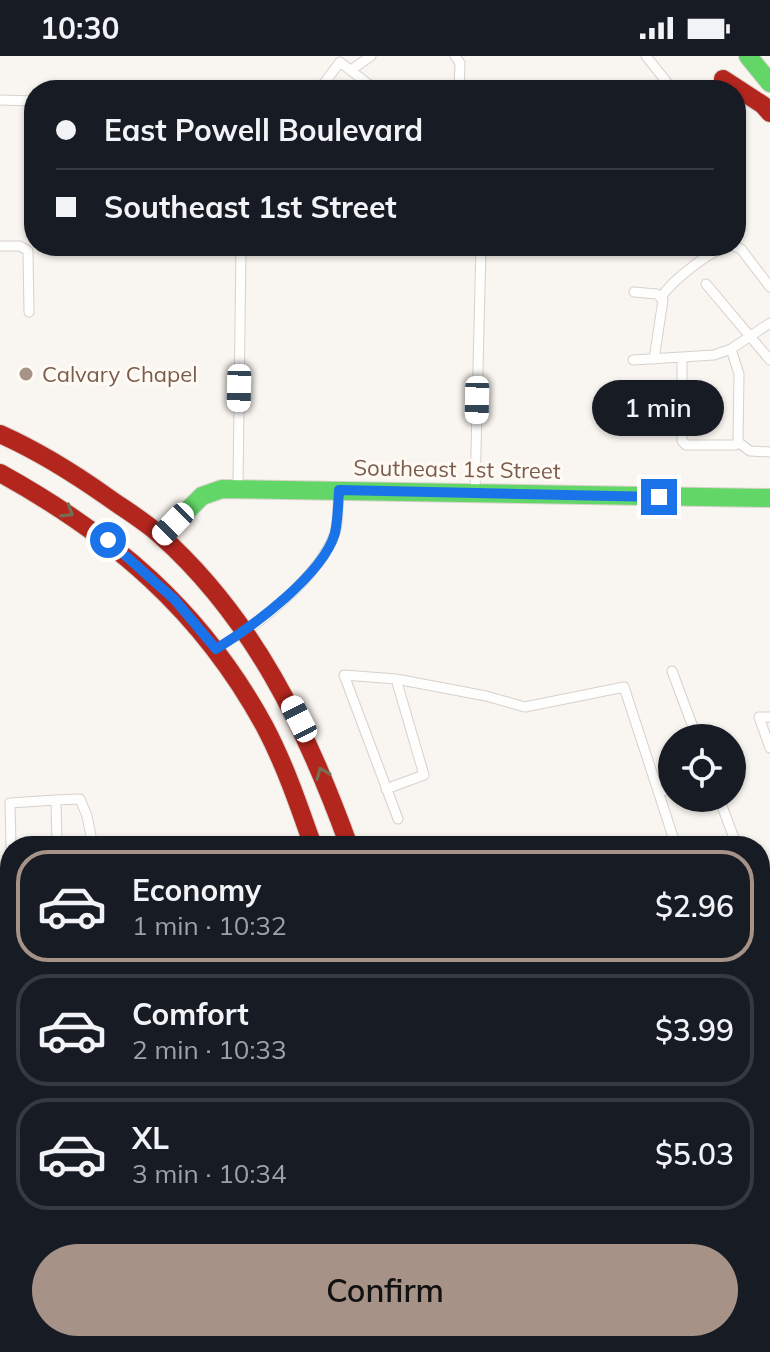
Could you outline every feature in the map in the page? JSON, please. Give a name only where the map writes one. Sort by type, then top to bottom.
[{"type":"main road","points":[[748,56],[770,83]]},
{"type":"main road","points":[[746,94],[763,105],[766,121]]},
{"type":"main road","points":[[746,104],[766,121]]},
{"type":"main road","points":[[0,434],[35,449],[70,470],[162,536],[215,592],[246,631],[281,687],[308,738],[345,836]]},
{"type":"main road","points":[[0,473],[88,524],[129,555],[175,600],[216,649],[266,729],[309,836]]},
{"type":"main road","name":"Southeast 1st Street","points":[[162,536],[202,496],[222,489],[770,498]]},
{"type":"main road","points":[[216,649],[246,631]]},
{"type":"lane","points":[[351,70],[371,56]]},
{"type":"lane","points":[[455,56],[460,63],[459,80]]},
{"type":"lane","points":[[646,56],[665,80]]},
{"type":"lane","points":[[326,80],[340,62],[364,80]]},
{"type":"lane","points":[[0,100],[24,101]]},
{"type":"lane","points":[[0,246],[24,248]]},
{"type":"lane","points":[[28,256],[29,312]]},
{"type":"lane","points":[[238,489],[241,256]]},
{"type":"lane","points":[[475,492],[481,256]]},
{"type":"lane","points":[[661,297],[669,287],[711,256]]},
{"type":"lane","points":[[746,256],[770,287]]},
{"type":"lane","points":[[706,284],[770,360]]},
{"type":"lane","points":[[634,292],[661,297]]},
{"type":"lane","points":[[654,359],[661,297]]},
{"type":"lane","points":[[633,360],[714,355],[731,349],[770,323]]},
{"type":"lane","points":[[731,349],[739,374],[738,442]]},
{"type":"lane","points":[[682,358],[682,441],[686,445],[729,446],[738,442]]},
{"type":"lane","points":[[738,442],[750,451],[770,452]]},
{"type":"lane","points":[[246,631],[291,592],[319,560],[334,537],[339,490]]},
{"type":"lane","points":[[672,671],[692,724]]},
{"type":"lane","points":[[398,819],[344,675],[396,679],[486,696],[525,707],[624,687],[658,789]]},
{"type":"lane","points":[[386,789],[424,775],[396,679]]},
{"type":"lane","points":[[770,717],[759,717],[770,748]]},
{"type":"lane","points":[[11,836],[10,803],[80,799],[91,836]]},
{"type":"lane","points":[[56,800],[57,836]]},
{"type":"lane","points":[[665,812],[673,836]]},
{"type":"lane","points":[[724,812],[733,836]]},
{"type":"traffic: fast","points":[[748,56],[770,83]]},
{"type":"traffic: fast","points":[[162,536],[202,496],[222,489],[770,498]]},
{"type":"traffic: jam","points":[[746,94],[770,113]]},
{"type":"traffic: jam","points":[[0,434],[68,470],[147,524],[193,568],[223,603],[274,678],[315,760],[345,836]]},
{"type":"traffic: jam","points":[[0,473],[42,497],[117,550],[184,612],[240,685],[265,727],[309,836]]},
{"type":"place","name":"Calvary Chapel","points":[[26,374]]},
{"type":"route","points":[[108,540],[129,555],[175,600],[216,649],[262,620],[319,560],[334,537],[339,490],[659,497]]}]
